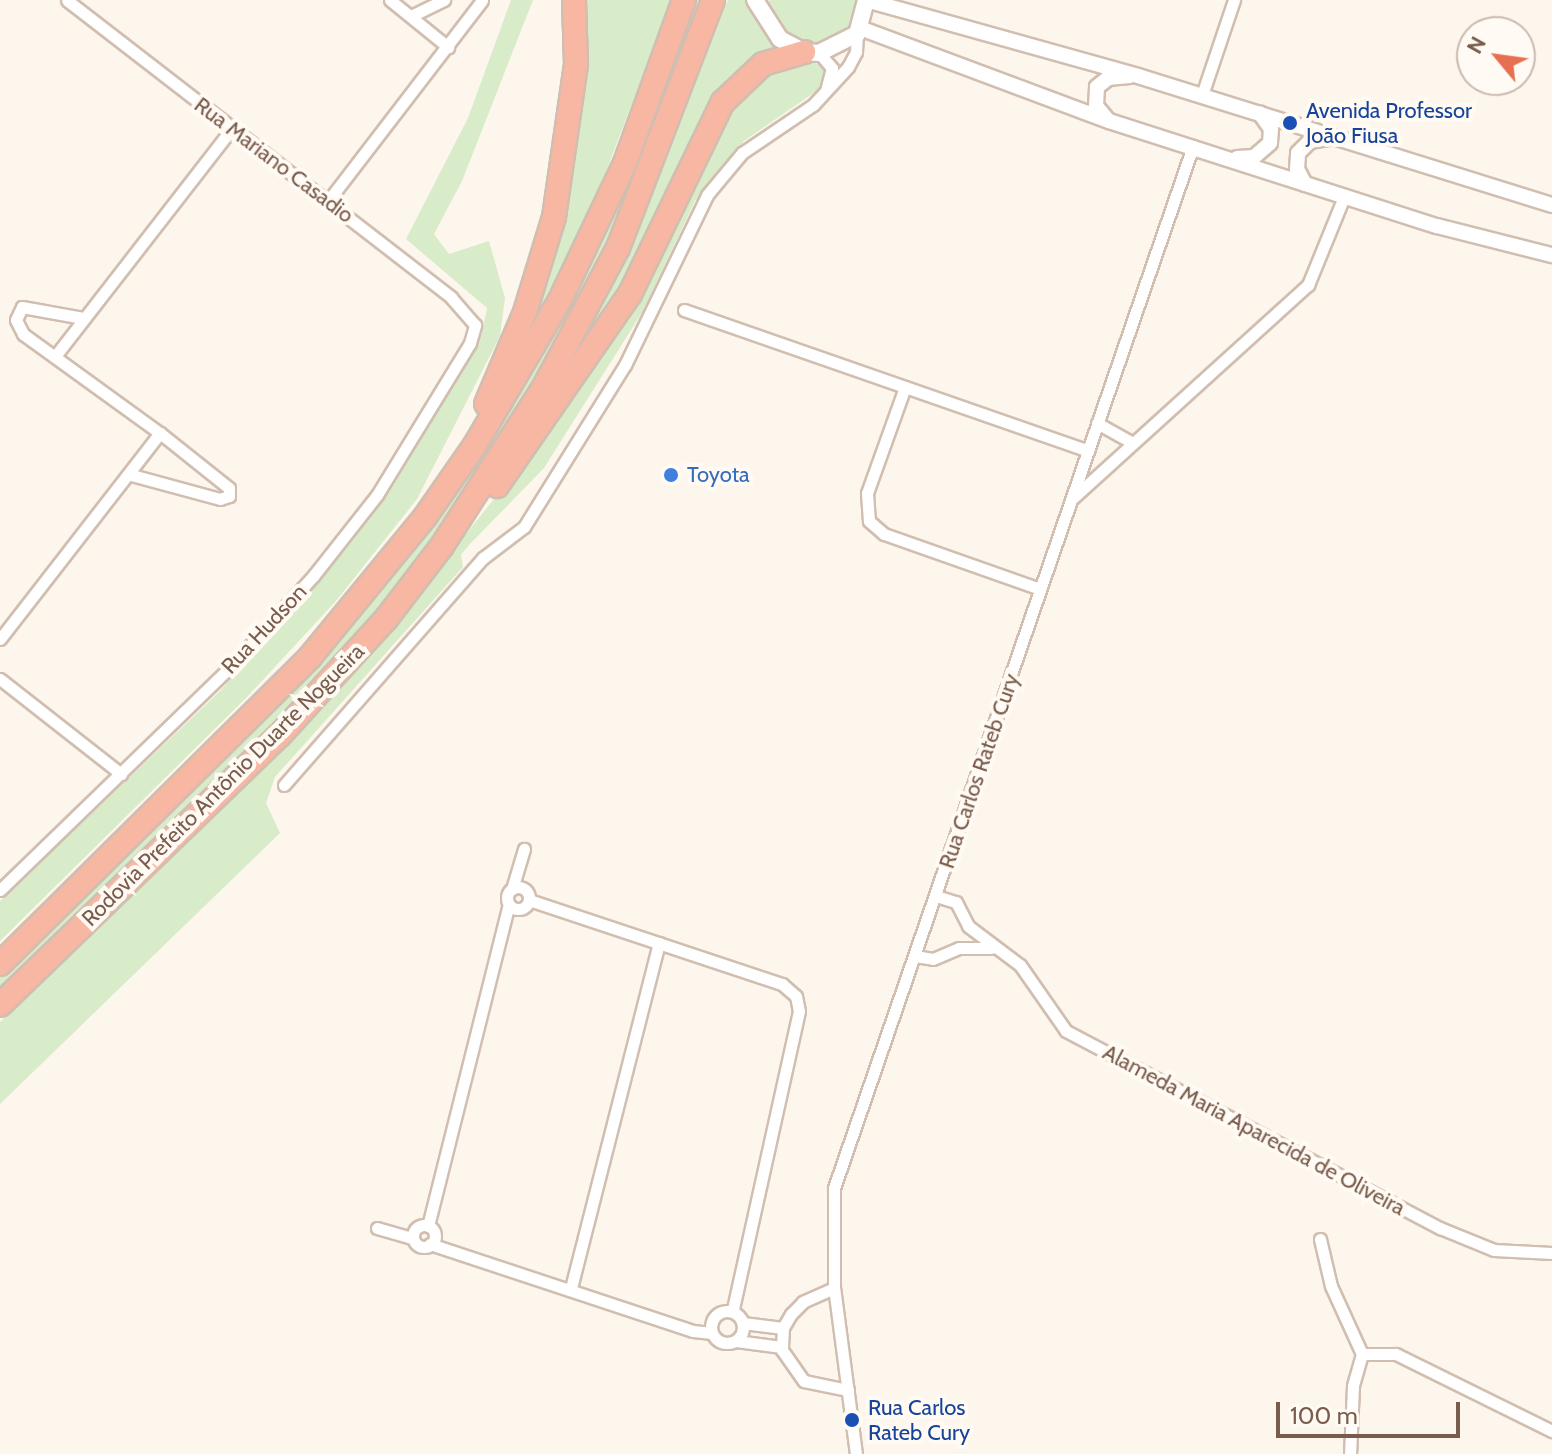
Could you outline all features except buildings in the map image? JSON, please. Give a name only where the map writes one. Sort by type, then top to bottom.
[{"type":"highway","points":[[425,517],[506,360],[541,267],[566,162],[576,64],[574,0]]},
{"type":"highway","name":"Rodovia Prefeito Antônio Duarte Nogueira","points":[[0,964],[310,657],[425,517],[483,431],[560,300],[625,163],[684,0]]},
{"type":"highway","name":"Rodovia Prefeito Antônio Duarte Nogueira","points":[[0,1005],[279,736],[386,619],[489,475],[582,318],[651,170],[712,3]]},
{"type":"highway","points":[[386,619],[539,433],[605,334],[663,232],[723,102],[763,64],[812,52]]},
{"type":"main road","points":[[755,0],[772,32],[812,52],[858,31],[866,0]]},
{"type":"street","points":[[390,0],[448,47]]},
{"type":"street","points":[[411,16],[444,0]]},
{"type":"street","points":[[328,201],[482,0]]},
{"type":"street","points":[[866,0],[1202,95],[1552,205]]},
{"type":"street","points":[[1202,95],[1234,0]]},
{"type":"street","name":"Rua Mariano Casadio","points":[[72,1],[231,129],[451,297],[475,325]]},
{"type":"street","points":[[284,785],[483,558],[524,527],[625,365],[716,181],[758,139],[823,95],[848,67],[856,52],[858,31],[1109,121],[1344,197],[1552,255]]},
{"type":"street","points":[[812,52],[832,68],[823,95]]},
{"type":"street","points":[[1109,121],[1096,106],[1097,87],[1108,78],[1138,76]]},
{"type":"street","points":[[1229,159],[1254,157],[1270,143],[1271,129],[1260,113]]},
{"type":"street","points":[[56,355],[231,129]]},
{"type":"street","points":[[1305,184],[1297,169],[1298,153],[1310,141],[1332,138]]},
{"type":"street","name":"Rua Carlos Rateb Cury","points":[[856,1454],[834,1288],[834,1188],[1193,146]]},
{"type":"street","points":[[1071,499],[1308,285],[1344,197]]},
{"type":"street","points":[[83,318],[22,307],[16,320],[23,334],[160,433],[229,488],[229,496],[220,499],[128,474]]},
{"type":"street","points":[[684,310],[1088,451]]},
{"type":"street","name":"Rua Hudson","points":[[0,890],[234,663],[323,564],[377,495],[470,343],[475,325]]},
{"type":"street","points":[[905,387],[867,493],[869,521],[884,534],[1040,589]]},
{"type":"street","points":[[1097,423],[1133,443]]},
{"type":"street","points":[[0,639],[160,433]]},
{"type":"street","points":[[0,679],[121,774]]},
{"type":"street","points":[[428,1226],[524,849]]},
{"type":"street","points":[[512,889],[526,890],[529,900]]},
{"type":"street","name":"Alameda Maria Aparecida de Oliveira","points":[[936,896],[956,902],[968,926],[991,948],[1020,965],[1066,1031],[1440,1228],[1494,1250],[1552,1253]]},
{"type":"street","points":[[509,904],[522,908],[529,900]]},
{"type":"street","points":[[529,900],[782,984],[796,996],[799,1011],[732,1312]]},
{"type":"street","points":[[959,948],[968,926]]},
{"type":"street","points":[[571,1288],[659,943]]},
{"type":"street","points":[[915,956],[933,959],[959,948],[991,948]]},
{"type":"street","points":[[413,1238],[415,1228],[428,1226]]},
{"type":"street","points":[[428,1226],[434,1234],[430,1244]]},
{"type":"street","points":[[377,1228],[413,1238],[419,1246],[430,1244],[571,1288],[693,1331],[712,1333],[722,1342],[782,1347]]},
{"type":"street","points":[[1320,1239],[1331,1286],[1362,1354],[1353,1386],[1350,1454]]},
{"type":"street","points":[[834,1288],[803,1302],[783,1328],[782,1347],[804,1381],[848,1390]]},
{"type":"street","points":[[732,1312],[743,1323],[783,1328]]},
{"type":"street","points":[[712,1333],[718,1315],[732,1312]]},
{"type":"street","points":[[736,1341],[743,1323]]},
{"type":"street","points":[[1362,1354],[1396,1354],[1552,1431]]},
{"type":"green space","points":[[511,0],[533,0],[462,181],[434,234],[449,254],[489,241],[505,298],[500,336],[417,499],[336,601],[248,696],[0,941],[0,901],[219,692],[351,543],[395,483],[482,333],[487,308],[406,239],[468,118]]},
{"type":"green space","points":[[580,0],[671,0],[593,206],[518,351],[541,283]]},
{"type":"green space","points":[[693,0],[705,0],[663,126],[570,328],[416,568],[302,702],[0,994],[0,976],[329,649],[437,515],[584,275],[627,182]]},
{"type":"green space","points":[[728,0],[745,0],[767,37],[784,50],[728,79],[714,97],[635,267],[540,417],[630,253]]},
{"type":"green space","points":[[769,0],[860,0],[850,29],[828,44],[810,46],[786,36],[771,15]]},
{"type":"green space","points":[[811,60],[826,70],[821,88],[744,141],[695,201],[643,311],[544,468],[470,544],[461,555],[463,567],[275,777],[266,803],[280,833],[0,1104],[0,1022],[264,766],[372,650],[511,478],[725,111],[762,72]]},
{"type":"place","name":"Avenida Professor João Fiusa","points":[[1290,123]]},
{"type":"place","name":"Toyota","points":[[671,475]]},
{"type":"place","name":"Rua Carlos Rateb Cury","points":[[852,1420]]}]
